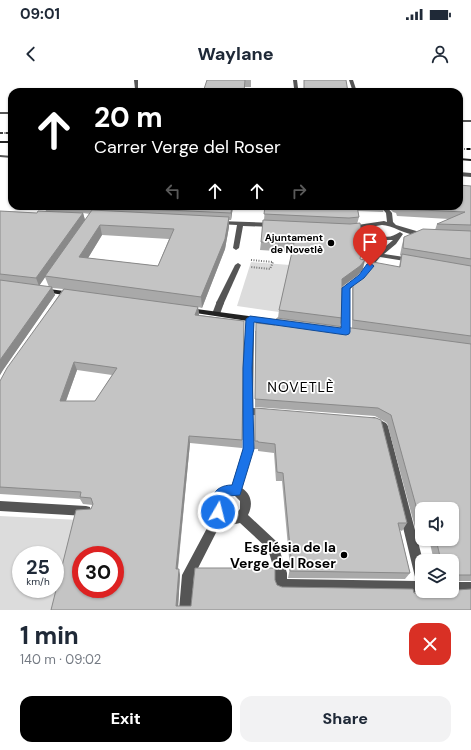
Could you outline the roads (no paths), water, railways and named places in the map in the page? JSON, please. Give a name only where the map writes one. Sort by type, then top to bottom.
[{"type":"street","points":[[136,82],[142,80]]},
{"type":"street","points":[[378,255],[374,244],[374,234],[371,230],[382,217],[382,210]]},
{"type":"street","points":[[346,332],[346,288],[361,276],[378,255],[394,243],[399,235],[400,231],[390,222],[389,213],[386,210]]},
{"type":"street","points":[[209,222],[278,226]]},
{"type":"street","points":[[236,248],[240,224]]},
{"type":"street","points":[[340,228],[384,224],[395,226],[406,231],[420,233]]},
{"type":"street","points":[[348,228],[386,238],[399,235],[428,233]]},
{"type":"street","points":[[378,255],[417,261]]},
{"type":"street","points":[[216,314],[238,265]]},
{"type":"street","points":[[41,288],[61,296],[78,295]]},
{"type":"street","points":[[178,309],[294,325]]},
{"type":"street","points":[[236,491],[248,449],[248,338],[250,319]]},
{"type":"street","points":[[248,411],[272,413]]},
{"type":"street","points":[[367,421],[375,421],[383,426],[415,554]]},
{"type":"street","points":[[226,491],[236,491],[244,496],[246,508],[240,516],[228,519],[220,514],[216,506],[217,498],[226,491]]},
{"type":"street","points":[[0,506],[90,511]]},
{"type":"street","points":[[185,610],[188,575],[220,514]]},
{"type":"street","points":[[240,516],[273,546],[281,573],[281,585],[415,588]]},
{"type":"street","points":[[459,588],[471,588]]},
{"type":"railway","points":[[0,133],[8,133]]},
{"type":"railway","points":[[463,149],[471,149]]},
{"type":"place","name":"Ajuntament de Novetlè","points":[[331,243]]},
{"type":"place","name":"Església de la Verge del Roser","points":[[344,555]]},
{"type":"district","name":"NOVETLÈ","points":[[301,387]]}]
